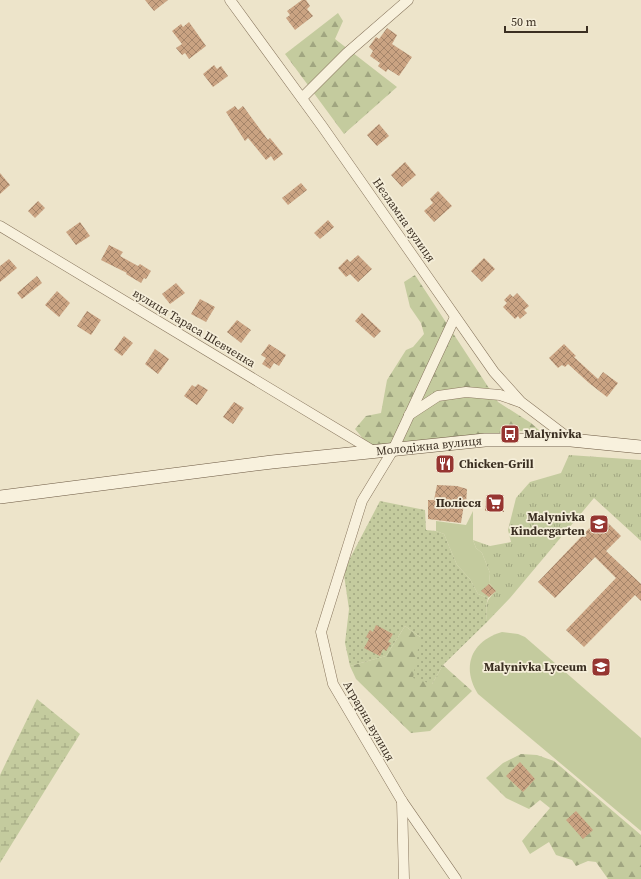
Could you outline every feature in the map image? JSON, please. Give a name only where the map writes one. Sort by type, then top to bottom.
[{"type":"street","name":"Незламна вулиця","points":[[230,0],[302,98],[494,372],[521,402],[572,440]]},
{"type":"street","points":[[302,98],[347,53],[408,0]]},
{"type":"street","name":"вулиця Тараса Шевченка","points":[[0,226],[374,452]]},
{"type":"street","name":"Аграрна вулиця","points":[[455,317],[393,450],[362,501],[321,632],[333,684],[402,802],[456,879]]},
{"type":"street","points":[[410,415],[438,396],[466,392],[500,395],[521,402]]},
{"type":"street","name":"Молодіжна вулиця","points":[[0,497],[312,458],[485,440],[572,440],[641,446]]},
{"type":"street","points":[[402,802],[404,879]]},
{"type":"green space","points":[[338,13],[343,21],[335,39],[397,87],[344,134],[285,54]]},
{"type":"green space","points":[[415,275],[498,402],[531,423],[540,431],[518,431],[369,446],[355,429],[366,416],[381,413],[387,380],[406,350],[413,347],[424,334],[421,323],[410,307],[404,282]]},
{"type":"green space","points":[[569,455],[641,460],[641,541],[594,498],[510,598],[487,622],[486,612],[488,601],[496,591],[489,583],[490,573],[482,553],[476,548],[473,540],[490,546],[511,542],[508,530],[516,498],[530,482],[561,473]]},
{"type":"green space","points":[[380,501],[425,510],[426,530],[444,534],[457,565],[470,579],[478,594],[488,598],[486,607],[487,622],[443,665],[432,684],[413,678],[420,637],[405,626],[386,656],[350,666],[345,643],[349,609],[344,575],[346,566]]},
{"type":"green space","points":[[473,511],[473,540],[476,548],[482,553],[490,573],[489,583],[496,591],[488,598],[478,594],[470,579],[457,565],[444,534],[436,531],[436,521],[466,525]]},
{"type":"green space","points":[[405,626],[420,637],[432,684],[443,665],[472,691],[430,731],[411,733],[356,679],[350,666],[386,656]]},
{"type":"green space","points":[[502,632],[518,634],[525,637],[641,738],[641,831],[478,694],[470,674],[472,656],[476,648],[483,642],[491,636]]},
{"type":"green space","points":[[37,699],[80,734],[0,863],[0,775]]},
{"type":"green space","points":[[521,754],[537,755],[554,761],[641,835],[641,879],[608,879],[596,862],[588,861],[576,866],[572,860],[556,855],[549,842],[530,854],[522,841],[550,808],[540,800],[529,809],[506,798],[486,778],[503,763]]},
{"type":"building","points":[[145,0],[168,0],[154,11]]},
{"type":"building","points":[[302,0],[306,0],[310,6],[307,9],[313,16],[295,30],[286,18],[290,15],[287,11]]},
{"type":"building","points":[[189,22],[206,46],[189,59],[185,53],[182,55],[176,48],[182,44],[172,31],[181,24],[183,27]]},
{"type":"building","points":[[387,28],[397,35],[392,44],[412,57],[399,76],[388,69],[386,72],[378,66],[380,63],[370,56],[373,51],[369,47],[376,37],[379,39]]},
{"type":"building","points":[[214,65],[217,69],[221,66],[228,76],[213,87],[203,74]]},
{"type":"building","points":[[235,106],[238,110],[243,106],[268,140],[270,138],[283,154],[274,161],[271,156],[266,160],[248,138],[245,141],[226,112]]},
{"type":"building","points":[[379,124],[389,136],[377,146],[367,135]]},
{"type":"building","points":[[405,162],[416,175],[402,187],[391,175]]},
{"type":"building","points":[[0,173],[10,185],[0,194]]},
{"type":"building","points":[[301,183],[307,190],[288,205],[282,198]]},
{"type":"building","points":[[438,191],[452,206],[434,222],[424,211],[433,203],[430,199]]},
{"type":"building","points":[[38,201],[45,208],[35,218],[28,211]]},
{"type":"building","points":[[328,220],[334,227],[320,239],[314,233]]},
{"type":"building","points":[[80,222],[90,236],[76,245],[66,232]]},
{"type":"building","points":[[109,245],[123,252],[120,256],[138,266],[140,264],[151,271],[146,279],[144,278],[141,283],[126,274],[127,273],[101,260]]},
{"type":"building","points":[[358,255],[372,269],[358,282],[350,274],[346,277],[338,268],[347,259],[350,262]]},
{"type":"building","points":[[484,258],[495,269],[482,282],[471,271]]},
{"type":"building","points":[[9,259],[17,268],[0,282],[0,266]]},
{"type":"building","points":[[37,276],[42,283],[22,299],[17,293]]},
{"type":"building","points":[[176,283],[185,293],[170,304],[162,294]]},
{"type":"building","points":[[57,291],[70,303],[59,317],[45,305]]},
{"type":"building","points":[[517,293],[529,306],[524,310],[527,313],[520,319],[518,316],[515,319],[503,307],[507,303],[504,300],[510,294],[513,297]]},
{"type":"building","points":[[200,299],[215,307],[206,322],[191,314]]},
{"type":"building","points":[[87,311],[101,320],[91,335],[77,326]]},
{"type":"building","points":[[362,313],[381,331],[374,338],[355,321]]},
{"type":"building","points":[[237,320],[251,330],[241,343],[227,332]]},
{"type":"building","points":[[124,336],[133,343],[122,356],[114,350]]},
{"type":"building","points":[[269,344],[286,355],[279,366],[274,363],[270,369],[262,364],[266,358],[261,355]]},
{"type":"building","points":[[564,344],[576,356],[574,357],[598,379],[603,372],[618,383],[607,397],[568,364],[565,367],[562,365],[558,368],[549,358]]},
{"type":"building","points":[[155,349],[169,359],[158,374],[145,364]]},
{"type":"building","points":[[198,384],[208,390],[197,405],[184,396],[192,385],[195,387]]},
{"type":"building","points":[[234,402],[244,408],[233,424],[223,417]]},
{"type":"building","points":[[437,485],[457,486],[467,489],[466,504],[464,504],[461,523],[428,519],[428,500],[434,500]]},
{"type":"building","name":"Полісся","points":[[486,495],[504,495],[504,512],[485,511]]},
{"type":"building","points":[[601,516],[621,536],[606,551],[641,584],[641,601],[635,595],[584,647],[566,630],[616,578],[595,557],[555,598],[538,582]]},
{"type":"building","points":[[489,584],[496,591],[489,597],[481,591]]},
{"type":"building","points":[[376,625],[393,634],[388,642],[391,643],[386,651],[383,649],[380,656],[364,648],[369,639],[366,637],[370,630],[373,632]]},
{"type":"building","points":[[520,762],[535,779],[523,792],[506,776]]},
{"type":"building","points":[[576,811],[593,830],[583,839],[566,820]]},
{"type":"place","name":"Malynivka","points":[[510,434]]},
{"type":"place","name":"Chicken-Grill","points":[[445,464]]},
{"type":"place","name":"Полісся","points":[[495,503]]},
{"type":"place","name":"Malynivka Kindergarten","points":[[599,524]]},
{"type":"place","name":"Malynivka Lyceum","points":[[601,667]]}]
